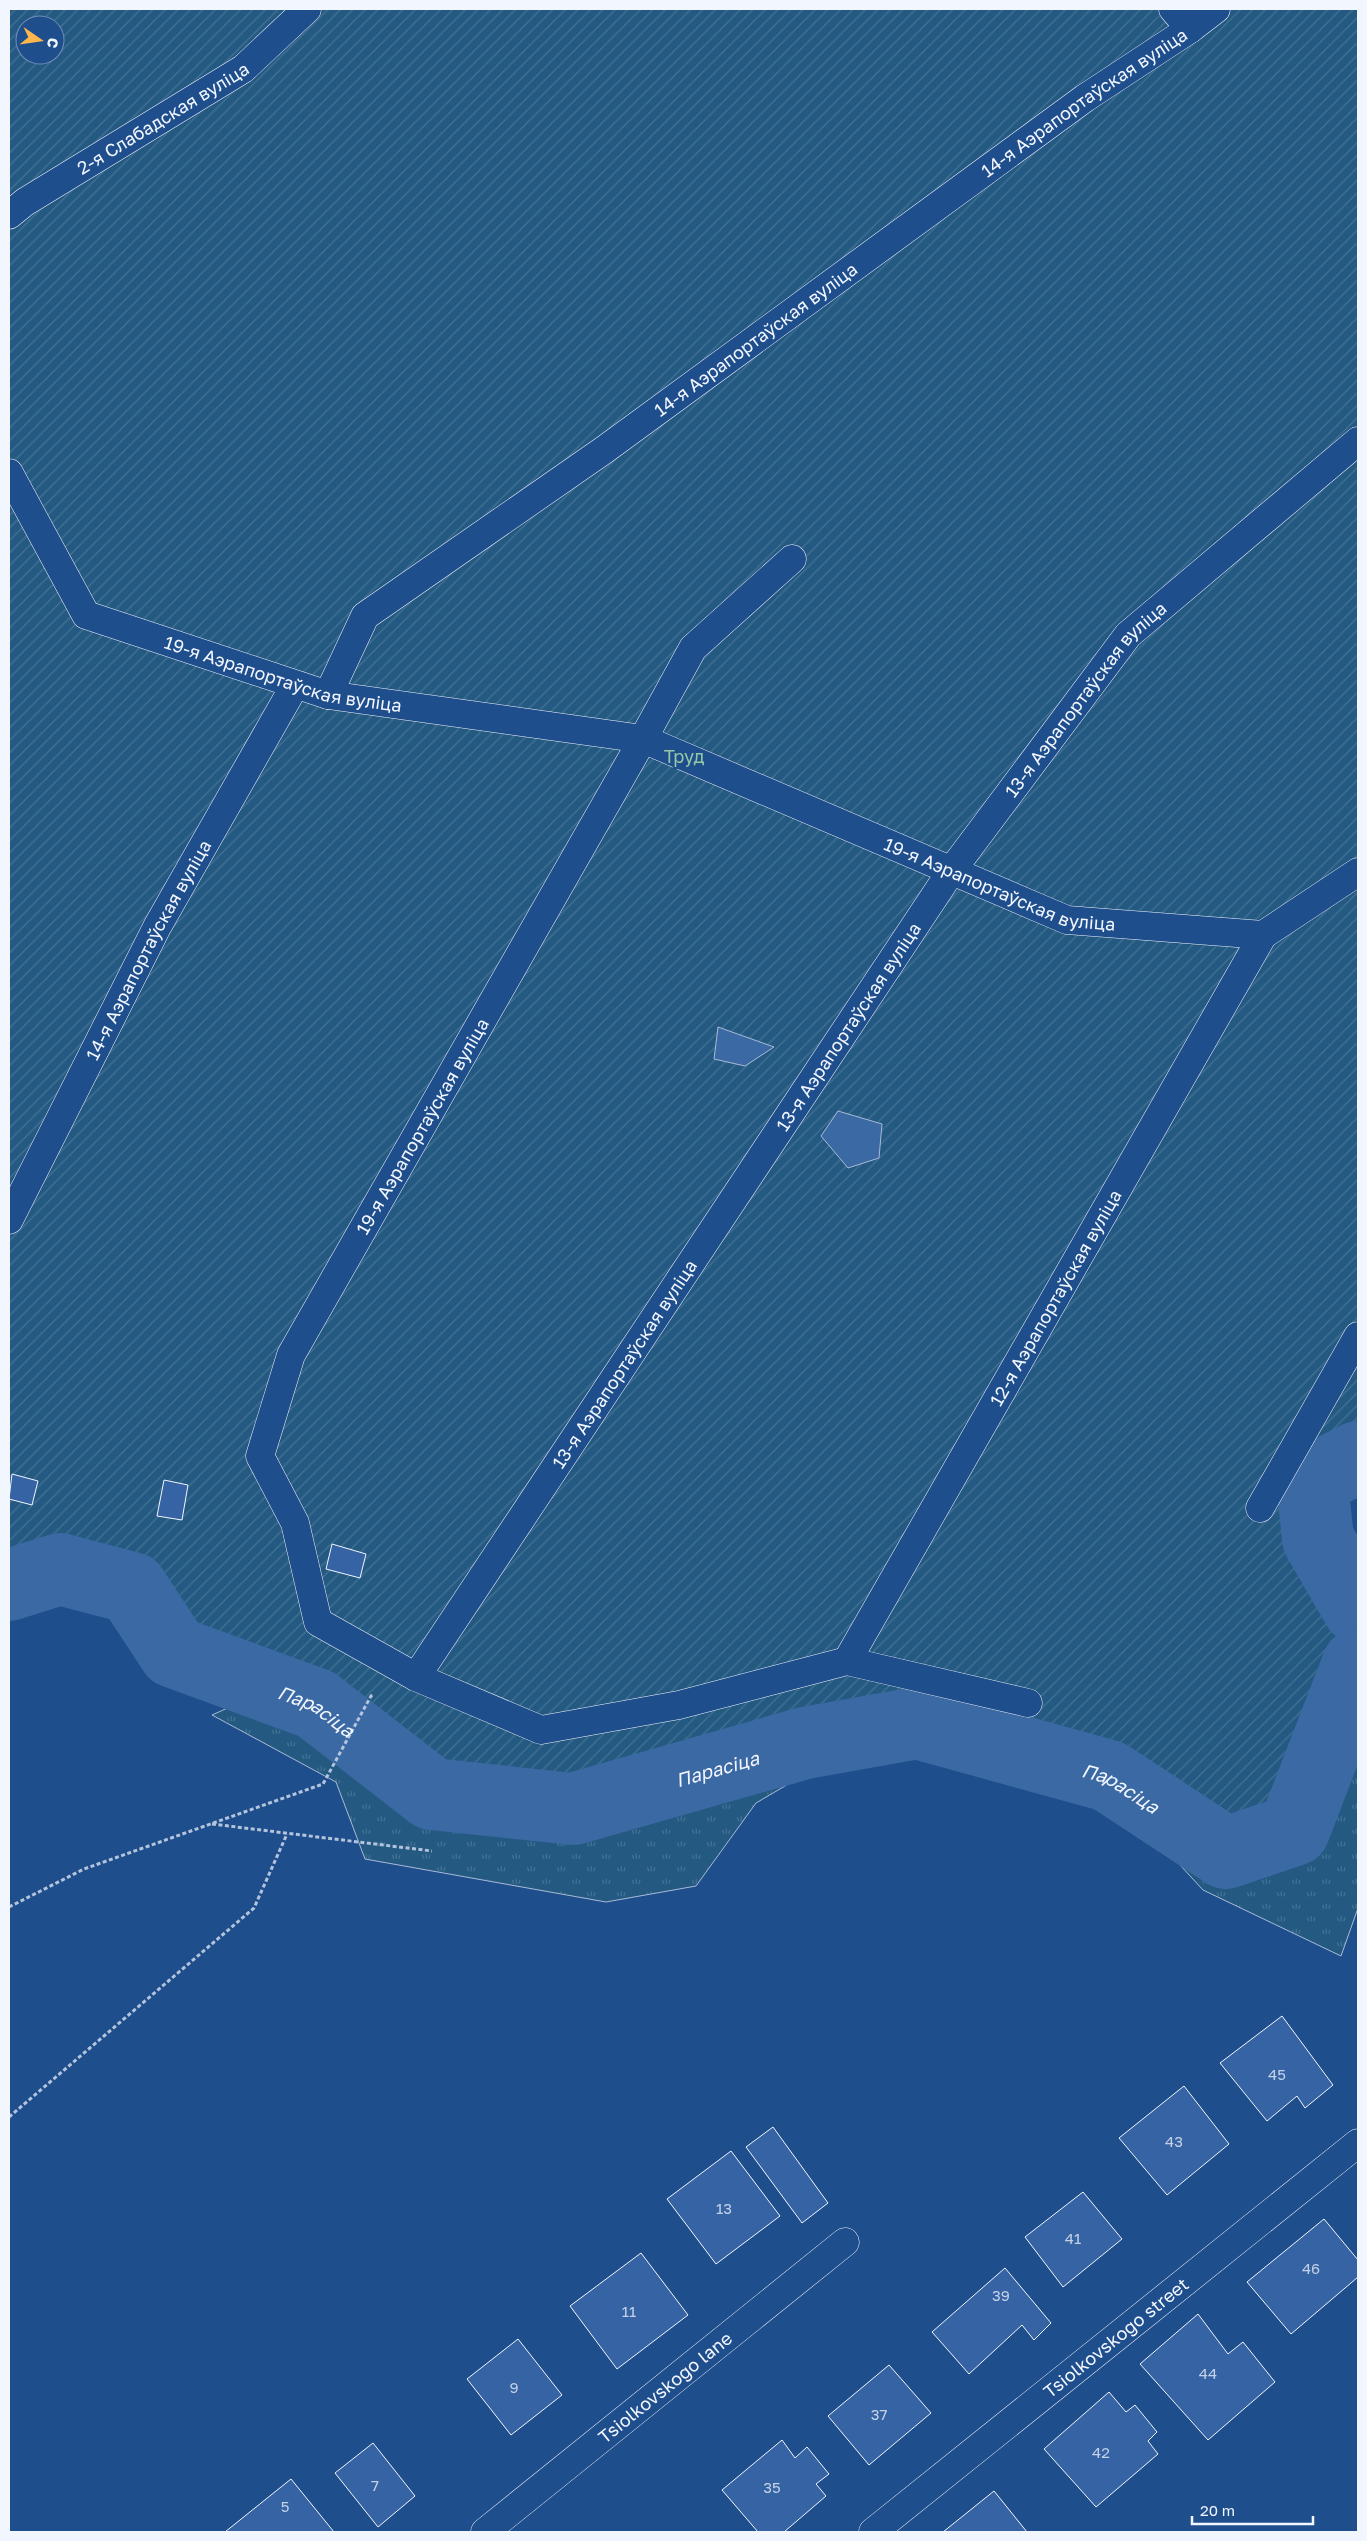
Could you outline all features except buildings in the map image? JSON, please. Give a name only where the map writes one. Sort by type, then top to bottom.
[{"type":"street","name":"2-я Слабадская вуліца","points":[[9,215],[25,202],[243,69],[307,9]]},
{"type":"street","name":"14-я Аэрапортаўская вуліца","points":[[328,696],[365,616],[604,450],[1085,98],[1182,19],[1216,9]]},
{"type":"street","name":"13-я Аэрапортаўская вуліца","points":[[416,1677],[952,870],[1128,635],[1358,441]]},
{"type":"street","name":"19-я Аэрапортаўская вуліца","points":[[9,473],[86,615],[328,696],[643,739],[1067,920],[1263,935]]},
{"type":"street","points":[[643,739],[693,648],[792,560]]},
{"type":"street","name":"14-я Аэрапортаўская вуліца","points":[[9,1220],[157,926],[295,685]]},
{"type":"street","name":"19-я Аэрапортаўская вуліца","points":[[643,739],[291,1355],[260,1456],[295,1523],[318,1622],[416,1677],[541,1730],[679,1706],[847,1660]]},
{"type":"street","points":[[1263,935],[1358,872]]},
{"type":"street","name":"12-я Аэрапортаўская вуліца","points":[[847,1660],[1263,935]]},
{"type":"street","points":[[1260,1508],[1358,1336]]},
{"type":"street","points":[[847,1660],[1028,1703]]},
{"type":"street","name":"Tsiolkovskogo street","points":[[873,2532],[1358,2143]]},
{"type":"street","name":"Tsiolkovskogo lane","points":[[485,2532],[845,2242]]},
{"type":"path","points":[[9,1907],[84,1869],[323,1784],[371,1696]]},
{"type":"path","points":[[211,1824],[432,1852]]},
{"type":"path","points":[[9,2117],[254,1908],[287,1834]]},
{"type":"green space","name":"Труд","points":[[9,9],[1358,9],[1358,1457],[1312,1481],[1318,1539],[1358,1608],[1358,1664],[1294,1830],[1226,1853],[1109,1776],[917,1723],[805,1743],[573,1809],[432,1794],[316,1704],[174,1652],[132,1588],[60,1569],[9,1585]]},
{"type":"green space","points":[[1358,1355],[1358,1471],[1340,1500],[1302,1438]]},
{"type":"green space","points":[[1358,1542],[1358,1908],[1341,1956],[1203,1890],[1133,1814],[1036,1735],[908,1714],[756,1803],[696,1886],[606,1902],[365,1859],[336,1782],[212,1715],[310,1671],[1288,1546]]},
{"type":"shaded area","points":[[718,1027],[774,1047],[745,1066],[714,1059]]},
{"type":"shaded area","points":[[838,1111],[882,1124],[879,1158],[848,1168],[821,1136]]},
{"type":"waterway","name":"Парасіца","points":[[1358,1457],[1312,1481],[1318,1539],[1358,1608]]},
{"type":"waterway","name":"Парасіца","points":[[9,1585],[60,1569],[132,1588],[174,1652],[316,1704],[432,1794],[573,1809],[805,1743],[917,1723],[1109,1776],[1226,1853],[1294,1830],[1358,1664]]}]
